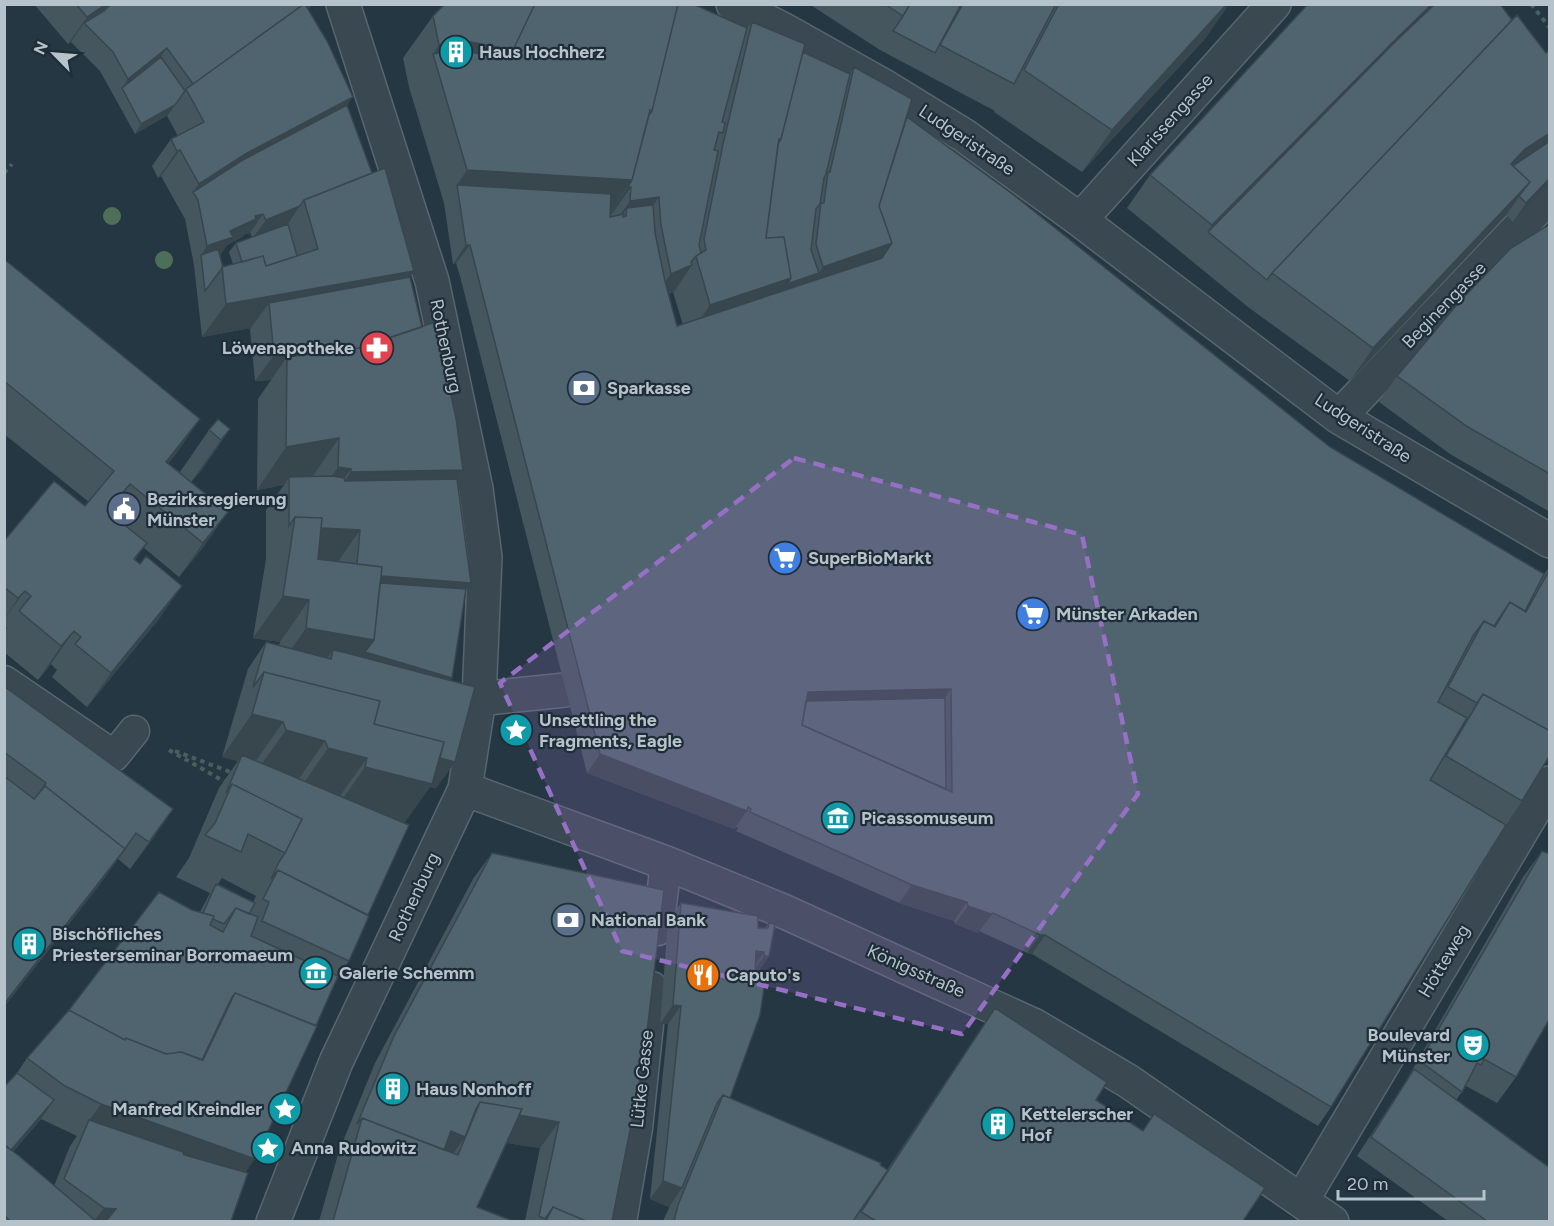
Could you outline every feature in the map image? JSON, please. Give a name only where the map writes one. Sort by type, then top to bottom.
[{"type":"street","name":"Rothenburg","points":[[273,1221],[336,1062],[465,789],[479,699],[485,557],[476,489],[432,281],[343,4]]},
{"type":"street","name":"Ludgeristraße","points":[[733,4],[888,88],[965,136],[1080,220],[1178,312],[1339,417],[1550,541]]},
{"type":"street","name":"Klarissengasse","points":[[1080,220],[1259,10]]},
{"type":"street","name":"Beginengasse","points":[[1339,417],[1550,195]]},
{"type":"street","points":[[479,699],[565,690]]},
{"type":"street","name":"Hötteweg","points":[[1302,1200],[1550,783]]},
{"type":"street","name":"Königsstraße","points":[[465,789],[666,863],[783,911],[1035,1026],[1128,1081],[1332,1221]]},
{"type":"lane","points":[[4,681],[114,756],[134,731]]},
{"type":"lane","name":"Lütke Gasse","points":[[621,1221],[637,1128],[666,863]]},
{"type":"path","points":[[1531,4],[1550,28]]},
{"type":"path","points":[[4,173],[12,164]]},
{"type":"path","points":[[230,784],[166,748],[241,776]]},
{"type":"highlighted area","points":[[794,458],[1082,535],[1138,794],[962,1034],[622,951],[500,683]]},
{"type":"building","points":[[76,4],[106,4],[87,17]]},
{"type":"building","points":[[111,4],[304,4],[193,84],[167,48],[128,79],[113,52],[84,23]]},
{"type":"building","points":[[304,4],[327,41],[353,97],[247,153],[199,184],[180,150],[177,151],[171,139],[204,122],[186,89]]},
{"type":"building","points":[[445,4],[535,4],[513,50],[460,40],[439,45],[433,16]]},
{"type":"building","points":[[535,4],[678,4],[652,111],[650,110],[632,180],[467,170],[433,54],[454,49],[507,59]]},
{"type":"building","points":[[678,4],[693,4],[747,28],[722,122],[725,123],[723,133],[719,132],[714,150],[718,151],[699,245],[701,253],[691,262],[692,265],[671,274],[661,225],[659,197],[630,201],[631,187],[628,187],[652,111]]},
{"type":"building","points":[[885,4],[910,4],[903,16]]},
{"type":"building","points":[[910,4],[961,4],[935,53],[893,31]]},
{"type":"building","points":[[963,4],[1056,4],[1014,84],[940,45]]},
{"type":"building","points":[[1059,4],[1227,4],[1112,130],[1024,70]]},
{"type":"building","points":[[1308,4],[1432,4],[1212,225],[1150,175]]},
{"type":"building","points":[[1435,4],[1500,4],[1512,20],[1267,280],[1208,232]]},
{"type":"building","points":[[1517,15],[1546,53],[1550,50],[1550,133],[1525,149],[1511,164],[1530,182],[1373,348],[1272,273]]},
{"type":"building","points":[[752,22],[805,44],[781,139],[779,139],[766,238],[784,237],[791,278],[710,305],[696,256],[706,250],[704,239],[723,144]]},
{"type":"building","points":[[803,52],[850,74],[824,178],[820,204],[816,209],[811,250],[819,273],[787,284],[791,278],[784,237],[766,238],[778,144]]},
{"type":"building","points":[[161,57],[185,91],[175,105],[141,124],[122,88]]},
{"type":"building","points":[[854,67],[912,99],[879,206],[892,243],[823,267],[816,244],[821,203],[824,203],[828,172],[830,172]]},
{"type":"building","points":[[347,105],[372,173],[304,200],[300,206],[266,220],[263,214],[255,216],[256,219],[230,231],[233,237],[207,246],[198,200],[193,192],[241,161]]},
{"type":"building","name":"Münster Arkaden","points":[[907,117],[1015,196],[1330,447],[1544,574],[1525,611],[1510,602],[1494,626],[1484,621],[1473,636],[1438,702],[1467,718],[1430,780],[1506,825],[1331,1107],[1045,935],[1040,935],[993,913],[968,906],[967,902],[912,885],[750,812],[751,809],[748,807],[747,811],[600,754],[470,245],[466,245],[457,185],[611,194],[610,217],[624,214],[623,217],[626,216],[627,208],[653,205],[655,233],[677,326],[882,258],[892,243],[879,206]],"holes":[[[951,689],[952,792],[802,725],[808,692]]]},
{"type":"building","points":[[1550,141],[1550,178],[1526,203],[1519,196],[1530,182],[1513,166]]},
{"type":"building","points":[[385,168],[414,271],[226,304],[222,267],[263,256],[266,266],[318,249],[304,200]]},
{"type":"building","points":[[288,224],[297,256],[266,266],[263,256],[242,262],[236,243]]},
{"type":"building","points":[[1550,224],[1550,474],[1468,427],[1397,376],[1460,301],[1511,248]]},
{"type":"building","points":[[218,249],[223,267],[205,291],[201,255]]},
{"type":"building","points":[[4,259],[200,419],[166,462],[228,512],[203,543],[130,484],[107,511],[147,543],[134,559],[140,564],[146,556],[182,586],[111,673],[75,644],[81,637],[74,631],[61,646],[19,611],[31,596],[25,591],[18,598],[4,587],[4,541],[54,481],[85,506],[114,471],[4,381]]},
{"type":"building","points":[[410,277],[422,327],[359,348],[274,355],[269,303]]},
{"type":"building","points":[[435,322],[456,418],[463,470],[351,472],[351,469],[338,467],[339,438],[286,447],[287,357],[359,348]]},
{"type":"building","points":[[218,419],[230,429],[221,440],[209,430]]},
{"type":"building","points":[[289,477],[344,478],[345,481],[457,479],[471,583],[381,576],[382,567],[357,564],[360,530],[321,528],[322,518],[295,517],[289,526]]},
{"type":"building","points":[[295,517],[322,518],[318,559],[382,567],[374,640],[306,628],[309,600],[283,596]]},
{"type":"building","points":[[1550,569],[1550,731],[1483,694],[1477,703],[1448,687],[1484,621],[1495,627],[1510,602],[1526,612]]},
{"type":"building","points":[[380,583],[466,589],[452,678],[365,652],[374,640]]},
{"type":"building","points":[[266,642],[331,659],[333,650],[343,652],[475,687],[455,762],[440,758],[444,742],[374,724],[380,701],[264,672],[253,687]]},
{"type":"building","points":[[264,672],[380,701],[374,724],[444,742],[432,784],[365,767],[367,758],[328,748],[325,741],[286,730],[283,722],[252,714]]},
{"type":"building","points":[[5,687],[173,809],[149,842],[136,833],[125,849],[45,786],[43,788],[46,783],[4,752]]},
{"type":"building","points":[[1483,694],[1550,731],[1550,755],[1522,801],[1446,756]]},
{"type":"building","points":[[945,698],[946,789],[802,725],[806,701]]},
{"type":"building","points":[[242,755],[409,825],[368,915],[278,870],[271,879],[302,819],[232,784],[226,793]]},
{"type":"building","name":"Bischöfliches Priesterseminar Borromaeum","points":[[4,776],[34,799],[45,786],[125,849],[4,1004]]},
{"type":"building","points":[[232,784],[302,819],[285,853],[248,834],[241,852],[205,835],[215,823]]},
{"type":"building","points":[[1542,851],[1550,854],[1550,1018],[1516,1077],[1484,1059],[1481,1065],[1477,1063],[1462,1092],[1420,1061]]},
{"type":"building","points":[[492,853],[664,890],[643,1065],[612,1221],[586,1221],[553,1207],[545,1219],[539,1216],[559,1122],[519,1115],[522,1109],[480,1102],[465,1137],[451,1131],[444,1150],[362,1118],[357,1124],[394,1036]]},
{"type":"building","points":[[278,870],[369,916],[349,961],[262,921],[269,902],[263,899]]},
{"type":"building","points":[[216,884],[255,903],[249,914],[236,908],[224,924],[213,919],[214,916],[203,913]]},
{"type":"building","points":[[159,892],[192,910],[214,916],[210,925],[223,932],[236,908],[258,917],[251,936],[338,976],[316,1026],[235,993],[202,1060],[181,1052],[166,1054],[126,1038],[125,1040],[69,1010]]},
{"type":"building","points":[[681,903],[758,916],[758,928],[768,928],[769,923],[775,924],[769,956],[764,956],[764,952],[756,951],[755,977],[760,978],[761,975],[766,975],[760,1015],[730,1098],[723,1095],[717,1103],[682,1188],[663,1181],[681,1006],[673,1005]]},
{"type":"building","points":[[235,993],[317,1026],[255,1159],[101,1104],[65,1086],[27,1058],[69,1010],[125,1040],[126,1038],[166,1054],[181,1052],[203,1060]]},
{"type":"building","name":"Kettelerscher Hof","points":[[995,1008],[1107,1082],[1096,1100],[1143,1131],[1154,1114],[1265,1188],[1243,1221],[876,1221],[861,1212]]},
{"type":"building","points":[[1414,1069],[1550,1168],[1550,1221],[1487,1221],[1371,1137]]},
{"type":"building","points":[[17,1073],[54,1100],[11,1150],[4,1144],[4,1087]]},
{"type":"building","points":[[723,1095],[881,1163],[880,1165],[888,1170],[853,1221],[674,1221],[678,1205]]},
{"type":"building","points":[[480,1102],[522,1109],[477,1207],[513,1221],[333,1221],[362,1118],[458,1155]]},
{"type":"building","points":[[89,1120],[183,1152],[184,1155],[248,1173],[231,1221],[106,1221],[116,1209],[104,1208],[64,1179]]},
{"type":"building","points":[[4,1145],[96,1221],[10,1221],[4,1215]]},
{"type":"building","points":[[553,1207],[586,1221],[546,1221]]},
{"type":"place","name":"Haus Hochherz","points":[[456,52]]},
{"type":"place","name":"Löwenapotheke","points":[[377,348]]},
{"type":"place","name":"Sparkasse","points":[[584,388]]},
{"type":"place","name":"Bezirksregierung Münster","points":[[124,509]]},
{"type":"place","name":"SuperBioMarkt","points":[[785,558]]},
{"type":"place","name":"Münster Arkaden","points":[[1033,614]]},
{"type":"place","name":"Unsettling the Fragments, Eagle","points":[[516,730]]},
{"type":"place","name":"Picassomuseum","points":[[838,818]]},
{"type":"place","name":"National Bank","points":[[568,920]]},
{"type":"place","name":"Bischöfliches Priesterseminar Borromaeum","points":[[29,944]]},
{"type":"place","name":"Galerie Schemm","points":[[316,973]]},
{"type":"place","name":"Caputo's","points":[[703,975]]},
{"type":"place","name":"Boulevard Münster","points":[[1473,1045]]},
{"type":"place","name":"Haus Nonhoff","points":[[393,1089]]},
{"type":"place","name":"Manfred Kreindler","points":[[285,1109]]},
{"type":"place","name":"Kettelerscher Hof","points":[[998,1124]]},
{"type":"place","name":"Anna Rudowitz","points":[[268,1148]]}]
